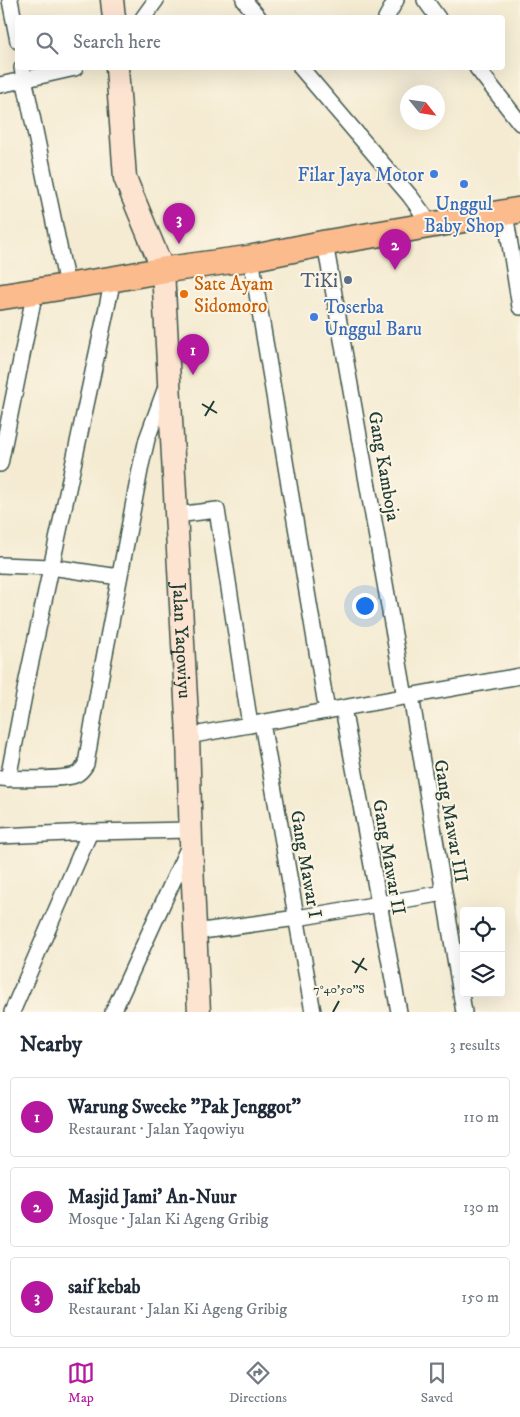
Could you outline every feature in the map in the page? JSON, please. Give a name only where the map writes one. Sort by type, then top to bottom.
[{"type":"main road","points":[[0,297],[163,270],[251,258],[325,242],[512,212]]},
{"type":"street","points":[[10,0],[15,26]]},
{"type":"street","points":[[112,0],[114,15]]},
{"type":"street","points":[[145,15],[156,0]]},
{"type":"street","points":[[244,0],[256,15]]},
{"type":"street","points":[[388,15],[396,0]]},
{"type":"street","points":[[425,0],[436,15]]},
{"type":"street","points":[[0,85],[23,73],[54,70]]},
{"type":"street","name":"Jalan Yaqowiyu","points":[[117,70],[125,178],[163,270],[188,736],[199,1012]]},
{"type":"street","points":[[303,70],[410,196],[432,226]]},
{"type":"street","points":[[479,70],[520,123]]},
{"type":"street","points":[[23,73],[67,285]]},
{"type":"street","points":[[512,212],[520,307]]},
{"type":"street","name":"Gang Kamboja","points":[[325,242],[408,696]]},
{"type":"street","points":[[251,258],[327,711]]},
{"type":"street","points":[[113,279],[4,779],[60,778],[75,775],[86,764],[119,577],[143,456],[147,439],[170,376]]},
{"type":"street","points":[[0,464],[35,291]]},
{"type":"street","name":"Gang Mawar I","points":[[176,515],[217,510],[256,724],[297,918],[313,1012]]},
{"type":"street","points":[[0,565],[51,567],[119,577]]},
{"type":"street","points":[[188,736],[520,676]]},
{"type":"street","name":"Gang Mawar III","points":[[408,696],[464,1012]]},
{"type":"street","name":"Gang Mawar II","points":[[343,708],[399,1012]]},
{"type":"street","points":[[12,1012],[90,832]]},
{"type":"street","points":[[0,836],[90,832],[191,836],[113,1012]]},
{"type":"street","points":[[195,932],[297,918],[444,893]]},
{"type":"place","name":"Filar Jaya Motor","points":[[434,174]]},
{"type":"place","name":"Unggul Baby Shop","points":[[464,184]]},
{"type":"place","name":"saif kebab","points":[[179,244]]},
{"type":"place","name":"Masjid Jami' An-Nuur","points":[[395,270]]},
{"type":"place","name":"TiKi","points":[[348,280]]},
{"type":"place","name":"Sate Ayam Sidomoro","points":[[184,294]]},
{"type":"place","name":"Toserba Unggul Baru","points":[[314,317]]},
{"type":"place","name":"Warung Sweeke \"Pak Jenggot\"","points":[[193,375]]}]
